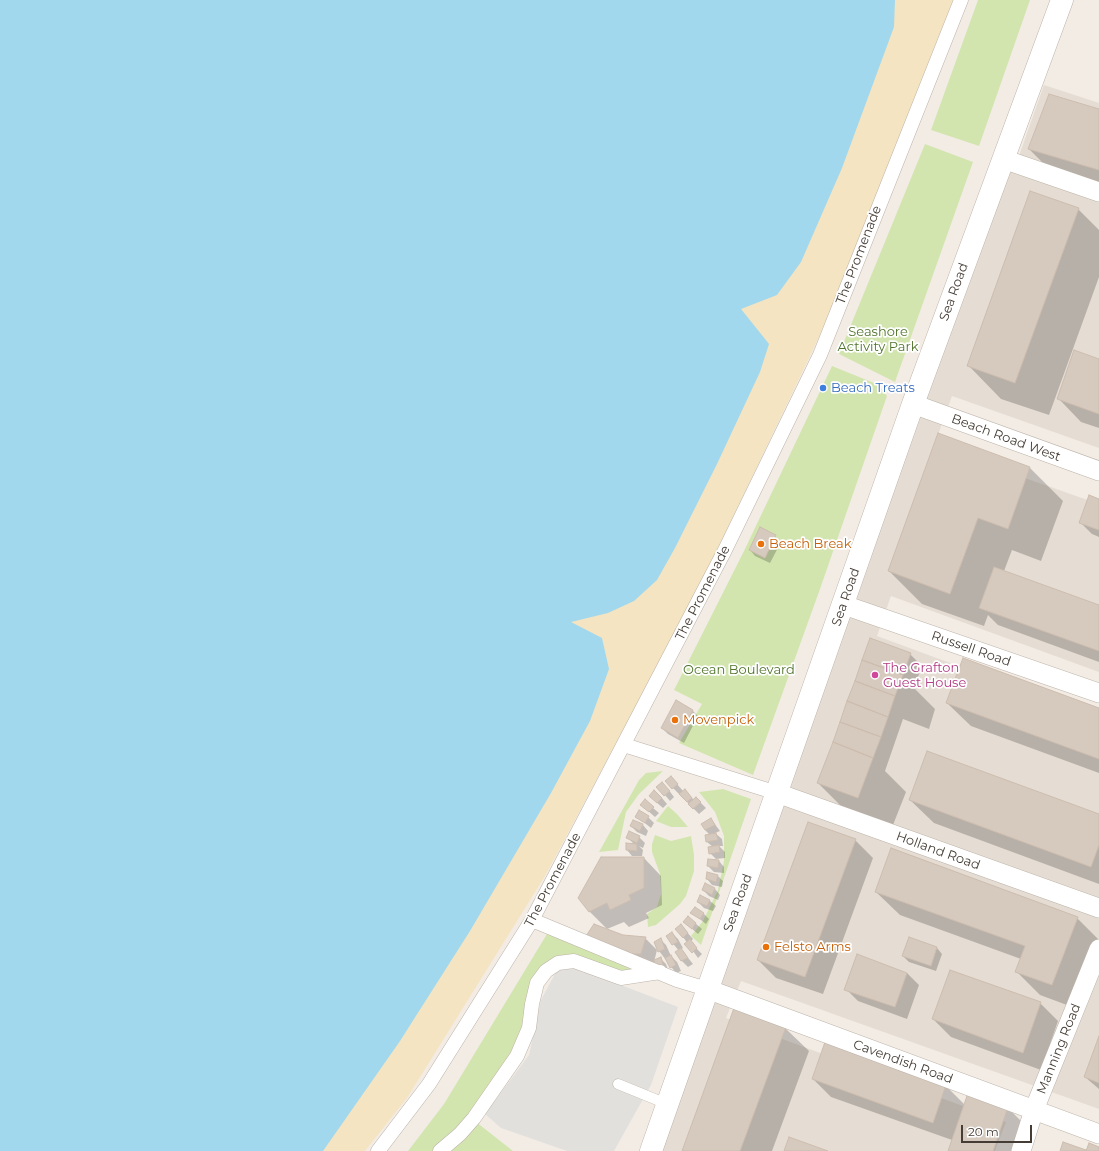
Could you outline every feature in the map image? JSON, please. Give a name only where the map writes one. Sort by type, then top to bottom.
[{"type":"street","name":"The Promenade","points":[[378,1151],[429,1084],[532,920],[725,550],[820,355],[962,0]]},
{"type":"street","name":"Sea Road","points":[[651,1151],[844,605],[913,404],[1062,0]]},
{"type":"street","points":[[1003,159],[1099,192]]},
{"type":"street","name":"Beach Road West","points":[[913,404],[1099,472]]},
{"type":"street","name":"Russell Road","points":[[844,605],[1099,693]]},
{"type":"street","points":[[624,745],[777,793]]},
{"type":"street","name":"Holland Road","points":[[777,793],[1099,908]]},
{"type":"street","points":[[532,920],[677,980],[707,989]]},
{"type":"street","name":"Manning Road","points":[[1021,1151],[1034,1110],[1099,948]]},
{"type":"street","points":[[440,1151],[460,1134],[474,1118],[517,1056],[529,1028],[532,1004],[537,983],[546,971],[558,964],[574,961],[621,978],[660,972]]},
{"type":"street","name":"Cavendish Road","points":[[707,989],[1099,1134]]},
{"type":"lane","points":[[618,1084],[668,1104]]},
{"type":"shaded area","points":[[1044,85],[1099,103],[1099,448],[952,396],[934,446],[1099,504],[1099,672],[891,596],[877,636],[1099,718],[1099,1109],[741,981],[726,1018],[1006,1122],[995,1151],[651,1151],[1003,159],[1019,156]]},
{"type":"shaded area","points":[[577,968],[678,1007],[651,1085],[614,1151],[567,1151],[501,1128],[485,1114],[529,1055],[541,1000],[557,970]]},
{"type":"green space","points":[[978,0],[1030,0],[979,146],[931,130]]},
{"type":"green space","name":"Seashore Activity Park","points":[[925,144],[973,162],[895,382],[839,354]]},
{"type":"green space","name":"Ocean Boulevard","points":[[832,366],[879,385],[887,396],[753,775],[679,743],[702,704],[674,690],[744,551]]},
{"type":"green space","points":[[663,771],[639,794],[626,812],[618,850],[599,852],[639,780],[646,773]]},
{"type":"green space","points":[[723,789],[751,799],[701,945],[691,936],[703,921],[718,890],[724,861],[724,836],[715,812],[699,792]]},
{"type":"green space","points":[[668,806],[688,827],[671,827],[656,821]]},
{"type":"green space","points":[[655,835],[671,841],[691,836],[694,855],[694,871],[686,896],[680,904],[656,925],[648,927],[647,914],[657,907],[661,894],[660,874],[652,852],[652,844]]},
{"type":"green space","points":[[550,929],[653,972],[622,976],[574,959],[544,969],[527,1026],[471,1118],[513,1151],[408,1151],[444,1104]]},
{"type":"sand","points":[[723,0],[954,0],[903,144],[819,337],[699,588],[545,876],[407,1098],[365,1151],[121,1151]]},
{"type":"water","points":[[0,0],[895,0],[894,27],[842,168],[801,262],[777,295],[741,309],[769,344],[760,372],[717,464],[675,548],[657,580],[634,601],[608,613],[571,622],[602,638],[609,669],[590,721],[551,793],[470,931],[400,1041],[323,1151],[0,1151]]},
{"type":"building","points":[[1049,94],[1099,109],[1099,170],[1028,149]]},
{"type":"building","points":[[1030,191],[1079,208],[1015,383],[967,366]]},
{"type":"building","points":[[1074,350],[1099,359],[1099,414],[1057,399]]},
{"type":"building","points":[[938,433],[1030,467],[1008,529],[978,518],[950,594],[888,571]]},
{"type":"building","points":[[1089,495],[1099,499],[1099,530],[1079,523]]},
{"type":"building","points":[[760,527],[776,535],[765,558],[749,550]]},
{"type":"building","points":[[994,567],[1099,605],[1099,651],[979,608]]},
{"type":"building","points":[[870,638],[911,653],[903,675],[862,660]]},
{"type":"building","points":[[963,658],[1099,708],[1099,759],[946,703]]},
{"type":"building","points":[[862,660],[903,675],[895,696],[855,681]]},
{"type":"building","points":[[855,681],[895,696],[888,717],[847,701]]},
{"type":"building","points":[[676,700],[693,710],[678,738],[661,728]]},
{"type":"building","points":[[847,701],[888,717],[881,737],[840,722]]},
{"type":"building","points":[[840,722],[881,737],[873,758],[833,742]]},
{"type":"building","points":[[833,742],[873,758],[858,798],[817,783]]},
{"type":"building","points":[[927,751],[1099,814],[1099,845],[1091,867],[909,800]]},
{"type":"building","points":[[671,776],[678,784],[672,789],[665,781]]},
{"type":"building","points":[[662,782],[670,791],[664,796],[656,787]]},
{"type":"building","points":[[685,789],[692,798],[687,802],[679,794]]},
{"type":"building","points":[[654,790],[662,798],[657,803],[649,796]]},
{"type":"building","points":[[696,797],[701,802],[693,809],[688,804]]},
{"type":"building","points":[[645,799],[654,807],[649,812],[640,805]]},
{"type":"building","points":[[639,810],[649,816],[645,823],[635,817]]},
{"type":"building","points":[[711,818],[715,825],[705,830],[701,824]]},
{"type":"building","points":[[633,820],[643,824],[640,831],[630,826]]},
{"type":"building","points":[[808,822],[856,839],[805,977],[757,960]]},
{"type":"building","points":[[629,831],[640,836],[637,843],[626,838]]},
{"type":"building","points":[[716,833],[718,840],[706,842],[705,835]]},
{"type":"building","points":[[626,843],[637,844],[637,851],[626,850]]},
{"type":"building","points":[[719,845],[720,852],[709,854],[708,847]]},
{"type":"building","points":[[891,848],[1078,917],[1052,985],[1015,972],[1025,946],[875,892]]},
{"type":"building","points":[[601,857],[644,857],[644,888],[629,895],[631,900],[610,910],[607,903],[589,912],[578,898]]},
{"type":"building","points":[[708,859],[719,860],[718,868],[707,866]]},
{"type":"building","points":[[707,872],[718,875],[716,882],[706,879]]},
{"type":"building","points":[[705,883],[715,888],[712,895],[702,890]]},
{"type":"building","points":[[700,895],[710,900],[707,906],[697,902]]},
{"type":"building","points":[[695,907],[704,913],[700,919],[690,913]]},
{"type":"building","points":[[688,916],[696,923],[692,929],[683,922]]},
{"type":"building","points":[[594,924],[623,935],[646,937],[641,954],[621,954],[584,939]]},
{"type":"building","points":[[681,924],[688,933],[683,938],[675,929]]},
{"type":"building","points":[[672,932],[678,942],[672,945],[666,936]]},
{"type":"building","points":[[909,937],[937,947],[931,966],[902,956]]},
{"type":"building","points":[[661,938],[665,949],[658,952],[654,942]]},
{"type":"building","points":[[690,939],[697,948],[692,953],[684,944]]},
{"type":"building","points":[[681,948],[688,958],[681,961],[675,952]]},
{"type":"building","points":[[857,954],[907,973],[895,1007],[844,990]]},
{"type":"building","points":[[671,955],[676,965],[670,968],[665,958]]},
{"type":"building","points":[[661,957],[664,968],[657,970],[654,960]]},
{"type":"building","points":[[950,970],[1041,1002],[1023,1053],[932,1019]]},
{"type":"building","points":[[734,1008],[786,1027],[740,1151],[682,1151]]},
{"type":"building","points":[[1099,1036],[1099,1083],[1084,1077]]},
{"type":"building","points":[[825,1042],[946,1085],[933,1123],[812,1079]]},
{"type":"building","points":[[968,1093],[1008,1107],[993,1151],[948,1151]]},
{"type":"building","points":[[789,1137],[828,1151],[784,1151]]},
{"type":"building","points":[[1063,1142],[1086,1150],[1086,1151],[1060,1151]]},
{"type":"building","points":[[1089,1143],[1099,1147],[1099,1151],[1086,1151]]},
{"type":"place","name":"Beach Treats","points":[[823,388]]},
{"type":"place","name":"Beach Break","points":[[761,544]]},
{"type":"place","name":"The Grafton Guest House","points":[[875,675]]},
{"type":"place","name":"Movenpick","points":[[675,720]]},
{"type":"place","name":"Felsto Arms","points":[[766,947]]}]
